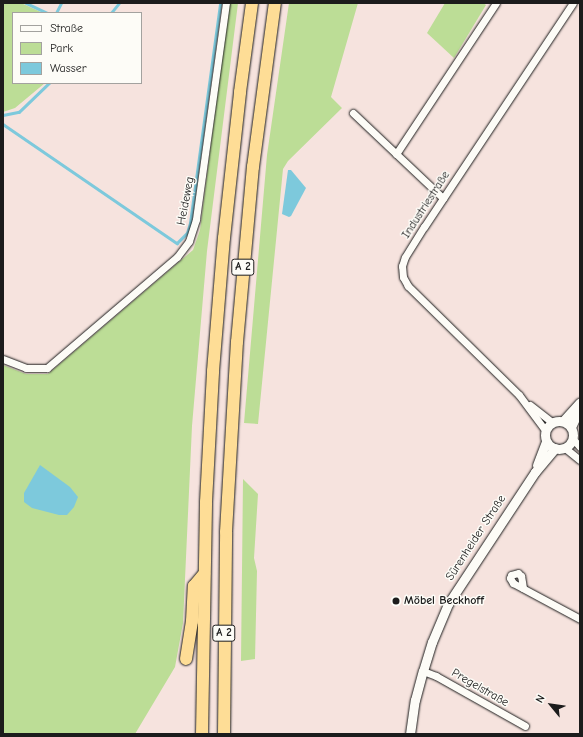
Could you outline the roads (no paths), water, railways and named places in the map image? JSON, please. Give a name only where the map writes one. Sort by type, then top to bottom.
[{"type":"highway","name":"A 2","points":[[202,734],[204,574],[213,378],[222,260],[240,92],[252,3]]},
{"type":"highway","name":"A 2","points":[[224,734],[226,532],[237,342],[253,167],[275,3]]},
{"type":"highway","points":[[186,659],[192,621],[194,586],[204,574]]},
{"type":"main road","points":[[562,421],[580,402]]},
{"type":"main road","points":[[571,427],[562,421],[552,422],[545,430],[546,442],[555,448],[565,448],[573,439],[571,427],[580,408]]},
{"type":"main road","name":"Sürenheider Straße","points":[[534,472],[546,442]]},
{"type":"main road","name":"Sürenheider Straße","points":[[410,734],[415,700],[423,671],[432,642],[448,604],[534,472],[555,448]]},
{"type":"street","name":"Heideweg","points":[[3,359],[26,368],[46,368],[177,257],[189,241],[196,219],[226,3]]},
{"type":"street","points":[[396,154],[496,3]]},
{"type":"street","name":"Industriestraße","points":[[552,422],[524,400],[408,286],[403,277],[402,266],[405,257],[443,198],[573,3]]},
{"type":"street","points":[[352,113],[443,198]]},
{"type":"street","name":"Industriestraße","points":[[524,400],[545,430]]},
{"type":"street","points":[[573,439],[580,447]]},
{"type":"street","points":[[565,448],[580,460]]},
{"type":"street","points":[[523,588],[580,619]]},
{"type":"street","name":"Pregelstraße","points":[[423,671],[436,676],[525,726]]},
{"type":"water","points":[[288,170],[291,170],[306,188],[291,216],[289,217],[282,214]]},
{"type":"water","points":[[40,465],[70,487],[78,497],[74,507],[67,515],[59,515],[32,508],[24,502],[24,493]]},
{"type":"waterway","points":[[26,3],[45,12]]},
{"type":"waterway","points":[[56,12],[61,3]]},
{"type":"waterway","points":[[112,12],[119,3]]},
{"type":"waterway","points":[[3,124],[177,243],[187,233],[190,223],[220,3]]},
{"type":"waterway","points":[[3,115],[19,112],[48,84]]},
{"type":"place","name":"Möbel Beckhoff","points":[[396,601]]}]
